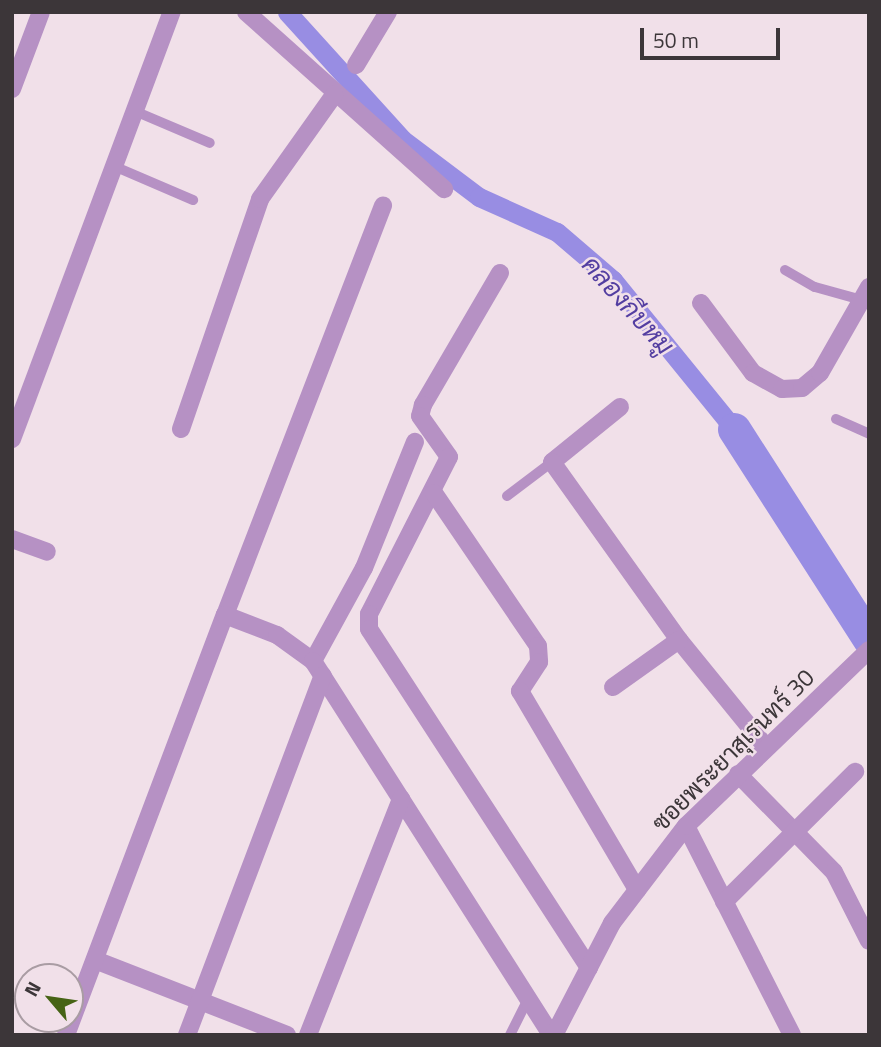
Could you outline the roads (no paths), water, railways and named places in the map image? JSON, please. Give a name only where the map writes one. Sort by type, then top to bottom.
[{"type":"street","points":[[12,89],[41,12]]},
{"type":"street","points":[[12,439],[172,12]]},
{"type":"street","points":[[246,12],[334,95],[444,189]]},
{"type":"street","points":[[356,65],[388,12]]},
{"type":"street","points":[[181,429],[260,198],[334,95]]},
{"type":"street","points":[[66,1035],[383,205]]},
{"type":"street","points":[[500,273],[419,416],[449,457],[434,493],[369,614],[369,629],[589,968]]},
{"type":"street","points":[[701,303],[753,373],[782,389],[802,388],[820,373],[865,293]]},
{"type":"street","points":[[620,407],[552,462],[679,640],[766,747]]},
{"type":"street","points":[[187,1035],[318,668],[364,568],[415,442]]},
{"type":"street","points":[[434,493],[538,646],[539,662],[520,691],[638,890]]},
{"type":"street","points":[[12,539],[47,552]]},
{"type":"street","points":[[225,615],[277,635],[318,668],[553,1035]]},
{"type":"street","points":[[614,687],[679,640]]},
{"type":"street","name":"ซอยพระยาสุเรนทร์ 30","points":[[553,1035],[589,968],[638,890],[685,826],[869,650]]},
{"type":"street","points":[[724,902],[855,772]]},
{"type":"street","points":[[738,774],[795,829],[834,872],[869,941]]},
{"type":"street","points":[[309,1035],[401,799]]},
{"type":"street","points":[[685,826],[792,1035]]},
{"type":"street","points":[[95,960],[201,999],[287,1035]]},
{"type":"lane","points":[[137,111],[211,143]]},
{"type":"lane","points":[[116,167],[193,200]]},
{"type":"lane","points":[[785,270],[815,287],[865,293]]},
{"type":"lane","points":[[836,419],[869,434]]},
{"type":"lane","points":[[507,496],[552,462]]},
{"type":"lane","points":[[510,1035],[528,999]]},
{"type":"waterway","name":"คลองกีบหมู","points":[[287,12],[402,139],[479,197],[557,232],[613,280],[734,429]]},
{"type":"waterway","name":"คลองกีบหมู","points":[[734,429],[869,639]]}]
